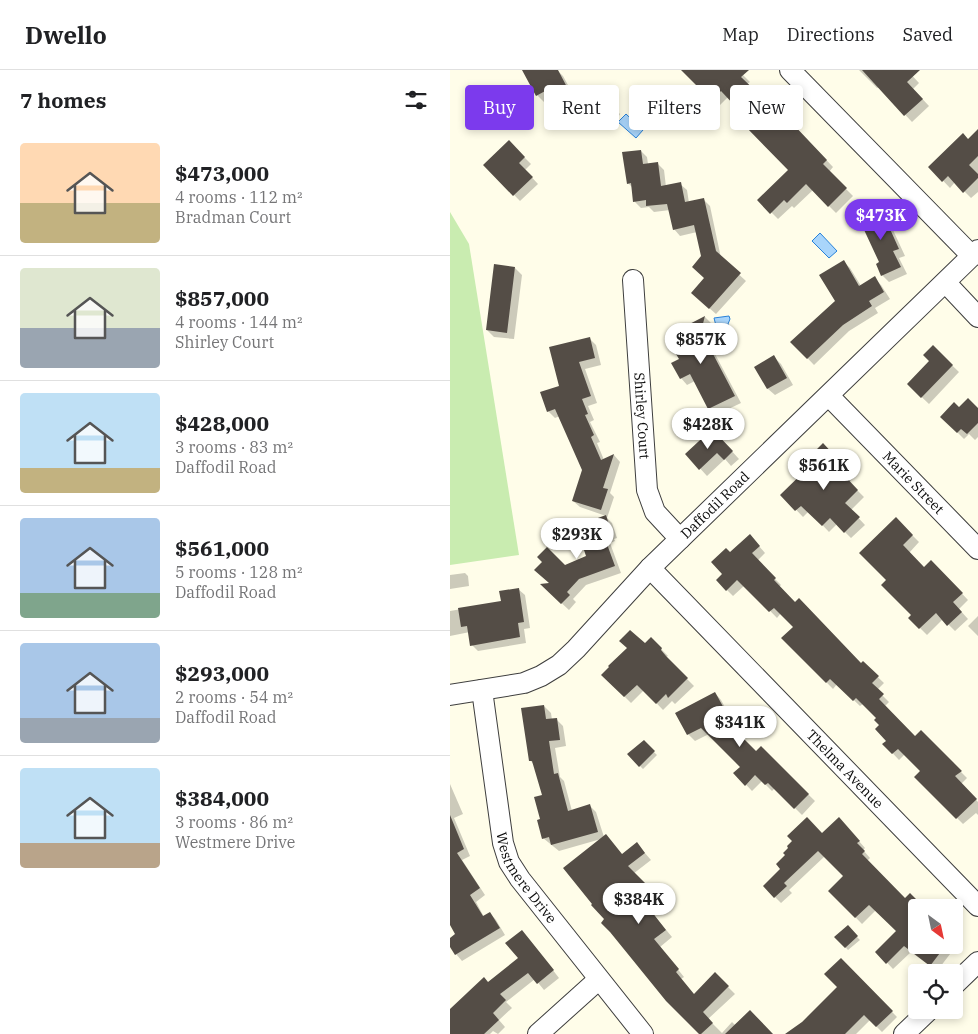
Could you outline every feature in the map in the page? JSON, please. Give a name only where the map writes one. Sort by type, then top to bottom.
[{"type":"street","points":[[790,70],[975,253]]},
{"type":"street","name":"Daffodil Road","points":[[450,695],[524,683],[541,676],[559,665],[650,568],[975,253]]},
{"type":"street","name":"Shirley Court","points":[[633,280],[648,498],[655,512],[680,540]]},
{"type":"street","points":[[946,283],[978,317]]},
{"type":"street","name":"Marie Street","points":[[829,396],[978,549]]},
{"type":"street","name":"Thelma Avenue","points":[[650,568],[978,906]]},
{"type":"street","name":"Westmere Drive","points":[[482,690],[503,843],[509,862],[598,980],[643,1034]]},
{"type":"street","points":[[963,977],[978,962]]},
{"type":"street","points":[[538,1034],[598,980]]},
{"type":"street","points":[[904,1034],[919,1019]]},
{"type":"green space","points":[[450,212],[469,244],[519,555],[450,565]]},
{"type":"water","points":[[626,114],[629,117],[629,130],[643,130],[636,138],[619,121]]},
{"type":"water","points":[[820,233],[837,251],[829,258],[812,241]]},
{"type":"water","points":[[729,316],[728,324],[734,339],[732,343],[721,345],[714,318]]},
{"type":"building","points":[[522,70],[558,70],[566,85],[544,85],[544,92],[536,96],[534,85],[530,85]]},
{"type":"building","points":[[681,70],[749,70],[741,77],[749,85],[730,85],[730,101],[720,92],[720,85],[696,85]]},
{"type":"building","points":[[862,70],[920,70],[907,82],[923,99],[904,116]]},
{"type":"building","points":[[978,129],[978,156],[969,165],[978,174],[978,178],[963,193],[948,176],[942,182],[928,167],[963,133],[968,139]]},
{"type":"building","points":[[749,130],[799,130],[827,160],[823,164],[847,188],[828,207],[806,184],[787,203],[784,200],[770,214],[757,200],[788,170]]},
{"type":"building","points":[[509,140],[525,157],[519,163],[533,177],[513,196],[483,165]]},
{"type":"building","points":[[641,150],[643,164],[658,162],[661,186],[681,182],[685,202],[704,198],[716,251],[741,273],[709,309],[691,293],[704,278],[692,267],[701,256],[694,225],[673,230],[667,204],[646,206],[646,200],[633,202],[631,183],[627,184],[622,152]]},
{"type":"building","points":[[881,209],[899,249],[893,251],[901,267],[881,276],[876,264],[879,262],[859,219]]},
{"type":"building","points":[[844,260],[859,286],[875,276],[884,292],[869,301],[872,306],[843,325],[807,359],[790,342],[835,301],[819,275]]},
{"type":"building","points":[[494,264],[515,267],[507,333],[486,330]]},
{"type":"building","points":[[705,316],[701,331],[735,396],[708,409],[690,374],[680,379],[671,363],[679,359],[676,354],[680,351],[674,341],[678,339],[674,332]]},
{"type":"building","points":[[590,337],[595,358],[579,362],[591,396],[582,399],[588,414],[585,415],[594,435],[591,437],[601,460],[614,454],[603,488],[608,489],[601,510],[572,501],[582,470],[555,409],[547,412],[540,392],[559,386],[549,347]]},
{"type":"building","points":[[933,345],[953,365],[921,398],[907,384],[929,361],[923,355]]},
{"type":"building","points":[[774,355],[787,378],[767,389],[754,367]]},
{"type":"building","points":[[968,398],[978,408],[978,423],[967,434],[961,429],[957,433],[940,417],[954,402],[959,407]]},
{"type":"building","points":[[712,429],[733,451],[724,460],[717,453],[699,470],[685,454]]},
{"type":"building","points":[[823,443],[848,470],[843,474],[858,490],[845,503],[860,517],[844,533],[830,518],[822,526],[801,506],[795,511],[780,495],[818,458],[813,453]]},
{"type":"building","points":[[606,515],[611,531],[604,536],[615,566],[579,579],[567,592],[570,595],[561,604],[540,584],[549,583],[534,570],[542,562],[537,557],[547,547],[565,565],[586,556],[576,526]]},
{"type":"building","points":[[896,517],[913,535],[903,545],[924,567],[931,560],[963,593],[953,602],[962,612],[947,626],[936,613],[919,629],[908,618],[911,615],[881,585],[886,580],[859,553]]},
{"type":"building","points":[[750,534],[760,546],[752,553],[776,578],[774,580],[795,602],[799,598],[861,663],[863,661],[879,676],[872,683],[884,694],[879,699],[915,736],[921,730],[962,771],[955,776],[977,799],[956,819],[914,777],[920,771],[898,749],[892,754],[882,744],[886,741],[875,729],[879,725],[874,720],[876,718],[856,698],[853,701],[830,679],[826,683],[781,638],[793,627],[774,608],[769,612],[737,580],[726,591],[716,580],[722,574],[711,562],[726,548],[730,552]]},
{"type":"building","points":[[519,588],[524,622],[518,623],[520,637],[470,646],[467,626],[461,627],[458,608],[501,601],[499,591]]},
{"type":"building","points":[[630,630],[645,643],[651,637],[662,648],[661,650],[666,656],[688,678],[668,698],[666,694],[656,704],[637,685],[624,697],[601,675],[627,648],[619,641]]},
{"type":"building","points":[[715,692],[726,712],[740,727],[736,731],[756,751],[761,746],[809,794],[794,809],[768,783],[765,785],[755,775],[745,786],[733,773],[740,767],[701,728],[687,735],[675,713]]},
{"type":"building","points":[[544,705],[546,719],[557,718],[560,740],[549,741],[554,774],[558,773],[568,811],[590,804],[598,832],[551,845],[549,837],[542,839],[537,820],[540,819],[534,797],[542,795],[532,761],[529,761],[521,708]]},
{"type":"building","points":[[644,740],[655,751],[639,767],[627,754]]},
{"type":"building","points":[[450,815],[464,849],[457,853],[480,888],[470,895],[483,916],[490,912],[500,928],[455,955],[450,947],[450,938],[455,934],[450,925]]},
{"type":"building","points":[[807,817],[822,833],[839,817],[860,841],[857,843],[865,851],[862,854],[905,898],[910,893],[916,899],[908,899],[908,949],[904,946],[886,964],[875,952],[896,931],[869,905],[855,918],[828,891],[843,876],[818,851],[784,883],[787,886],[774,898],[763,886],[780,869],[776,864],[785,855],[783,853],[792,841],[787,836]]},
{"type":"building","points":[[606,834],[622,854],[637,842],[645,853],[628,866],[658,896],[648,907],[666,930],[654,939],[679,969],[676,972],[694,994],[715,972],[729,986],[703,1012],[713,1023],[701,1034],[666,1001],[601,923],[604,919],[563,868]]},
{"type":"building","points":[[848,925],[858,936],[845,948],[834,937]]},
{"type":"building","points":[[522,930],[554,970],[537,984],[528,973],[500,994],[506,1000],[493,1013],[499,1020],[484,1034],[450,1034],[450,1009],[484,977],[488,982],[518,958],[505,943]]},
{"type":"building","points":[[914,954],[939,954],[932,964],[927,964]]},
{"type":"building","points":[[841,958],[893,1011],[876,1027],[864,1015],[845,1034],[785,1034],[802,1022],[837,987],[824,974]]},
{"type":"building","points":[[750,1010],[773,1034],[725,1034]]}]
